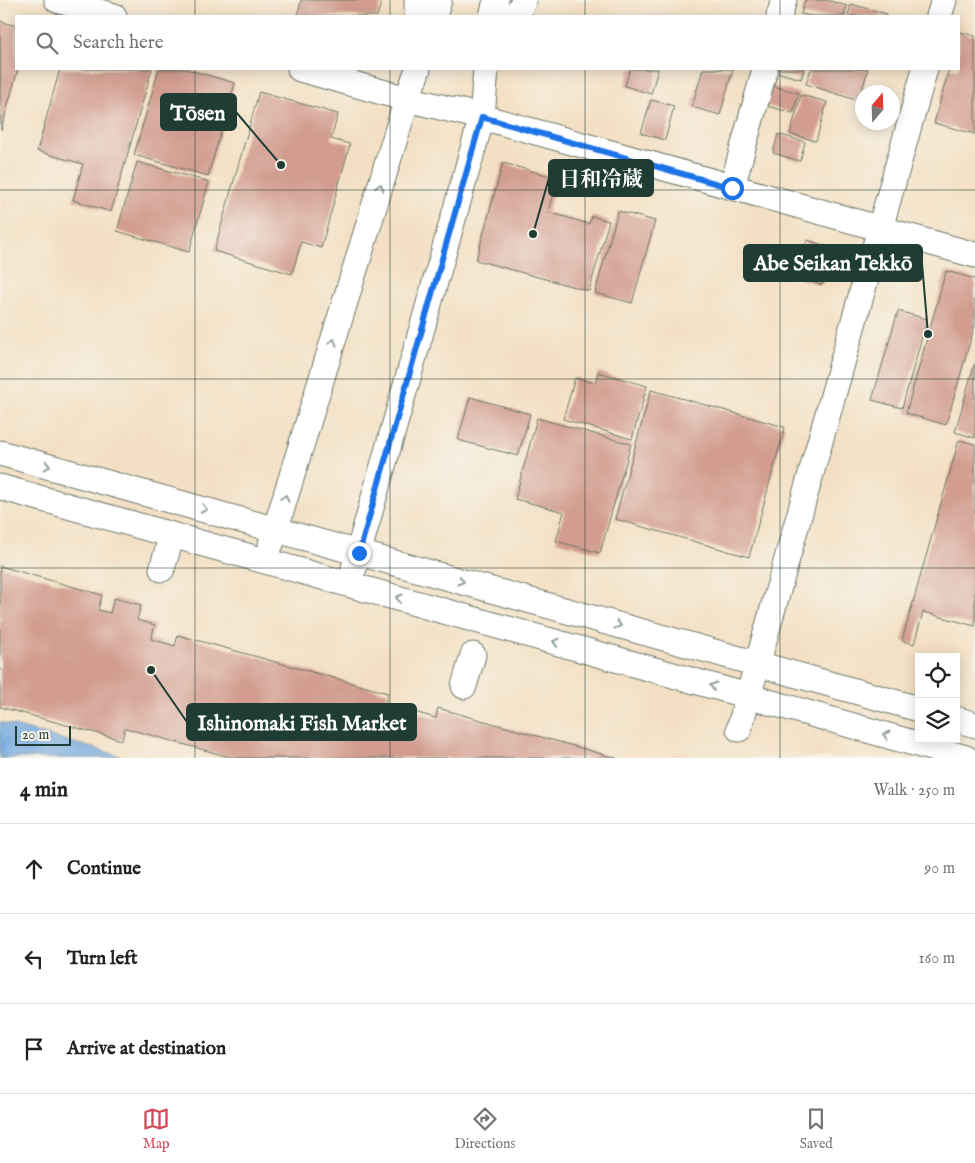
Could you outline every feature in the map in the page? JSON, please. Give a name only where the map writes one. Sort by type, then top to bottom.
[{"type":"street","points":[[57,0],[110,15]]},
{"type":"street","points":[[416,0],[417,15]]},
{"type":"street","points":[[434,15],[439,0]]},
{"type":"street","points":[[492,15],[496,0]]},
{"type":"street","points":[[516,15],[524,0]]},
{"type":"street","points":[[779,15],[784,0]]},
{"type":"street","points":[[939,15],[944,0]]},
{"type":"street","points":[[304,70],[407,99],[482,117],[975,255]]},
{"type":"street","points":[[266,561],[407,99],[418,70]]},
{"type":"street","points":[[732,188],[765,70]]},
{"type":"street","points":[[739,729],[925,70]]},
{"type":"street","points":[[350,585],[482,117],[487,74]]},
{"type":"street","points":[[0,453],[915,708]]},
{"type":"street","points":[[0,487],[966,758]]},
{"type":"street","points":[[162,569],[172,535]]},
{"type":"street","points":[[464,686],[473,655]]},
{"type":"street","points":[[960,720],[975,725]]},
{"type":"water","points":[[0,722],[128,758],[0,758]]},
{"type":"building","points":[[301,0],[382,0],[377,15],[298,14]]},
{"type":"building","points":[[805,0],[827,0],[847,6],[844,15],[801,14]]},
{"type":"building","points":[[851,4],[887,14],[886,15],[848,15]]},
{"type":"building","points":[[0,21],[15,26],[15,70],[18,70],[1,130]]},
{"type":"building","points":[[960,32],[975,36],[975,134],[934,123],[949,70],[960,70]]},
{"type":"building","points":[[60,70],[152,70],[111,212],[73,200],[83,164],[37,151]]},
{"type":"building","points":[[159,70],[190,70],[235,83],[208,176],[134,155]]},
{"type":"building","points":[[630,70],[658,70],[651,94],[625,86]]},
{"type":"building","points":[[703,70],[733,70],[720,115],[692,107]]},
{"type":"building","points":[[772,70],[804,70],[801,79]]},
{"type":"building","points":[[811,70],[868,70],[864,85],[855,85],[855,100],[806,84]]},
{"type":"building","points":[[769,85],[799,93],[793,113],[763,105]]},
{"type":"building","points":[[259,92],[338,114],[331,139],[350,144],[321,248],[301,242],[292,274],[214,251]]},
{"type":"building","points":[[801,95],[827,102],[816,141],[790,134]]},
{"type":"building","points":[[651,100],[674,106],[665,140],[641,133]]},
{"type":"building","points":[[778,134],[805,142],[800,161],[773,153]]},
{"type":"building","points":[[137,162],[209,182],[189,252],[117,231]]},
{"type":"building","points":[[503,163],[557,178],[548,212],[589,224],[592,216],[609,221],[589,291],[476,260]]},
{"type":"building","points":[[618,211],[655,221],[632,303],[595,293]]},
{"type":"building","points":[[807,240],[833,248],[822,285],[797,278]]},
{"type":"building","points":[[946,271],[975,279],[975,324],[946,425],[906,413]]},
{"type":"building","points":[[898,311],[927,319],[902,408],[872,400]]},
{"type":"building","points":[[975,365],[975,438],[955,432]]},
{"type":"building","points":[[598,372],[647,386],[632,439],[563,419],[575,378],[595,383]]},
{"type":"building","points":[[651,390],[785,427],[749,557],[615,519]]},
{"type":"building","points":[[470,397],[530,414],[518,456],[458,440]]},
{"type":"building","points":[[537,418],[631,444],[600,553],[556,541],[564,512],[515,499]]},
{"type":"building","points":[[959,440],[975,444],[975,626],[923,612],[914,644],[902,641]]},
{"type":"building","points":[[0,566],[102,595],[98,610],[110,613],[114,598],[141,605],[137,620],[155,625],[151,639],[175,646],[178,635],[388,693],[385,704],[436,718],[438,708],[616,758],[233,758],[125,728],[122,740],[0,707]]},
{"type":"place","name":"Tōsen","points":[[281,165]]},
{"type":"place","name":"日和冷蔵","points":[[533,234]]},
{"type":"place","name":"Abe Seikan Tekkō","points":[[928,334]]},
{"type":"place","name":"Ishinomaki Fish Market","points":[[151,670]]},
{"type":"route","points":[[359,553],[482,117],[732,188]]}]
